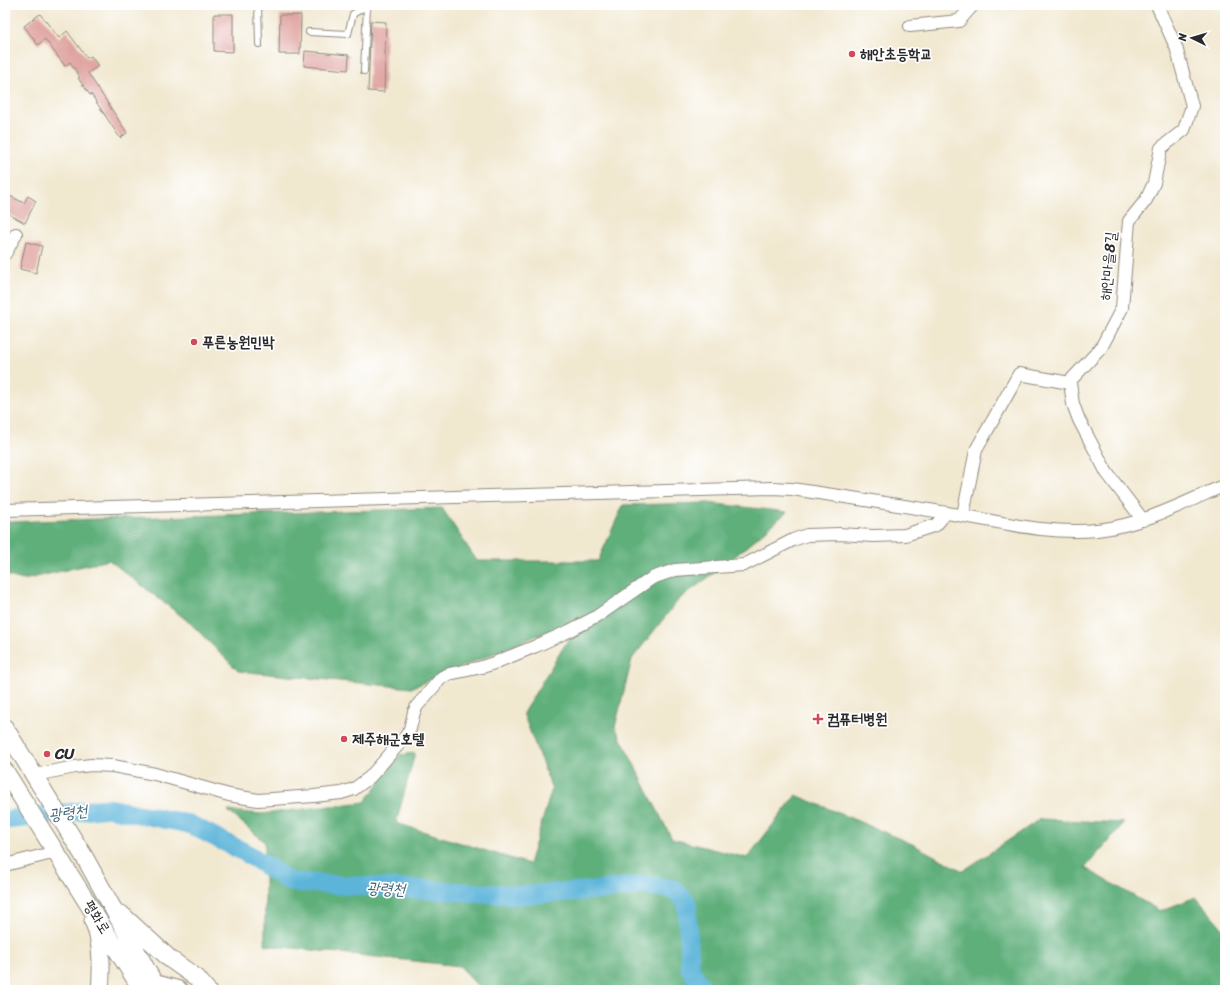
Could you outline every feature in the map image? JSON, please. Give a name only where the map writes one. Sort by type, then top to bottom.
[{"type":"main road","name":"평화로","points":[[5,728],[85,858],[110,904],[145,988]]},
{"type":"main road","name":"평화로","points":[[5,771],[145,988]]},
{"type":"main road","points":[[73,878],[97,928],[102,968],[100,990]]},
{"type":"main road","points":[[110,904],[170,959],[198,978],[207,990]]},
{"type":"main road","points":[[145,988],[179,990]]},
{"type":"street","points":[[910,26],[959,21],[973,5]]},
{"type":"street","name":"해안마을8길","points":[[1070,383],[1071,380],[1101,348],[1122,308],[1129,221],[1146,200],[1154,183],[1161,148],[1184,130],[1192,106],[1176,47],[1157,5]]},
{"type":"street","points":[[5,254],[16,234]]},
{"type":"street","points":[[963,516],[976,450],[1019,374],[1070,383],[1072,404],[1082,427],[1107,473],[1143,520]]},
{"type":"street","points":[[5,510],[772,488],[800,490],[1027,527],[1075,531],[1105,528],[1143,520],[1225,485]]},
{"type":"street","points":[[35,775],[92,765],[113,766],[154,774],[230,795],[258,800],[341,793],[354,789],[370,777],[406,736],[410,729],[417,706],[442,677],[494,663],[563,634],[596,618],[652,578],[675,570],[744,566],[793,540],[807,536],[839,534],[873,536],[905,535],[936,525],[946,513]]},
{"type":"street","points":[[5,865],[54,849]]},
{"type":"lane","points":[[258,5],[258,44]]},
{"type":"lane","points":[[309,32],[348,34],[353,14],[368,6]]},
{"type":"lane","points":[[364,71],[368,6]]},
{"type":"green space","points":[[708,503],[787,512],[725,565],[679,599],[632,659],[615,727],[672,839],[747,858],[796,795],[912,844],[963,871],[1040,819],[1124,823],[1085,868],[1160,911],[1196,897],[1225,931],[1225,990],[481,990],[460,966],[265,945],[265,842],[228,811],[261,814],[365,802],[400,755],[415,753],[396,823],[529,864],[552,789],[523,713],[582,617],[411,688],[238,671],[189,622],[109,560],[23,580],[5,575],[5,522],[442,508],[477,561],[598,561],[623,505]]},
{"type":"building","points":[[40,14],[59,38],[67,31],[87,58],[91,56],[98,66],[88,73],[127,133],[120,138],[91,94],[90,95],[78,78],[80,77],[70,62],[65,66],[45,39],[38,45],[24,26]]},
{"type":"building","points":[[214,14],[233,14],[233,52],[214,51]]},
{"type":"building","points":[[280,15],[301,15],[300,54],[279,54]]},
{"type":"building","points":[[371,21],[386,22],[384,92],[368,91]]},
{"type":"building","points":[[305,51],[349,55],[348,70],[304,66]]},
{"type":"building","points":[[8,195],[24,203],[28,196],[36,201],[25,223],[5,212],[5,200]]},
{"type":"building","points":[[26,242],[42,246],[36,273],[20,269]]},
{"type":"waterway","name":"광령천","points":[[5,820],[108,808],[189,824],[248,854],[290,882],[519,895],[600,890],[643,885],[674,889],[687,903],[690,968],[703,990]]},
{"type":"place","name":"해안초등학교","points":[[852,54]]},
{"type":"place","name":"푸른농원민박","points":[[194,342]]},
{"type":"place","name":"컴퓨터병원","points":[[818,719]]},
{"type":"place","name":"제주해군호텔","points":[[344,739]]},
{"type":"place","name":"CU","points":[[47,754]]}]
